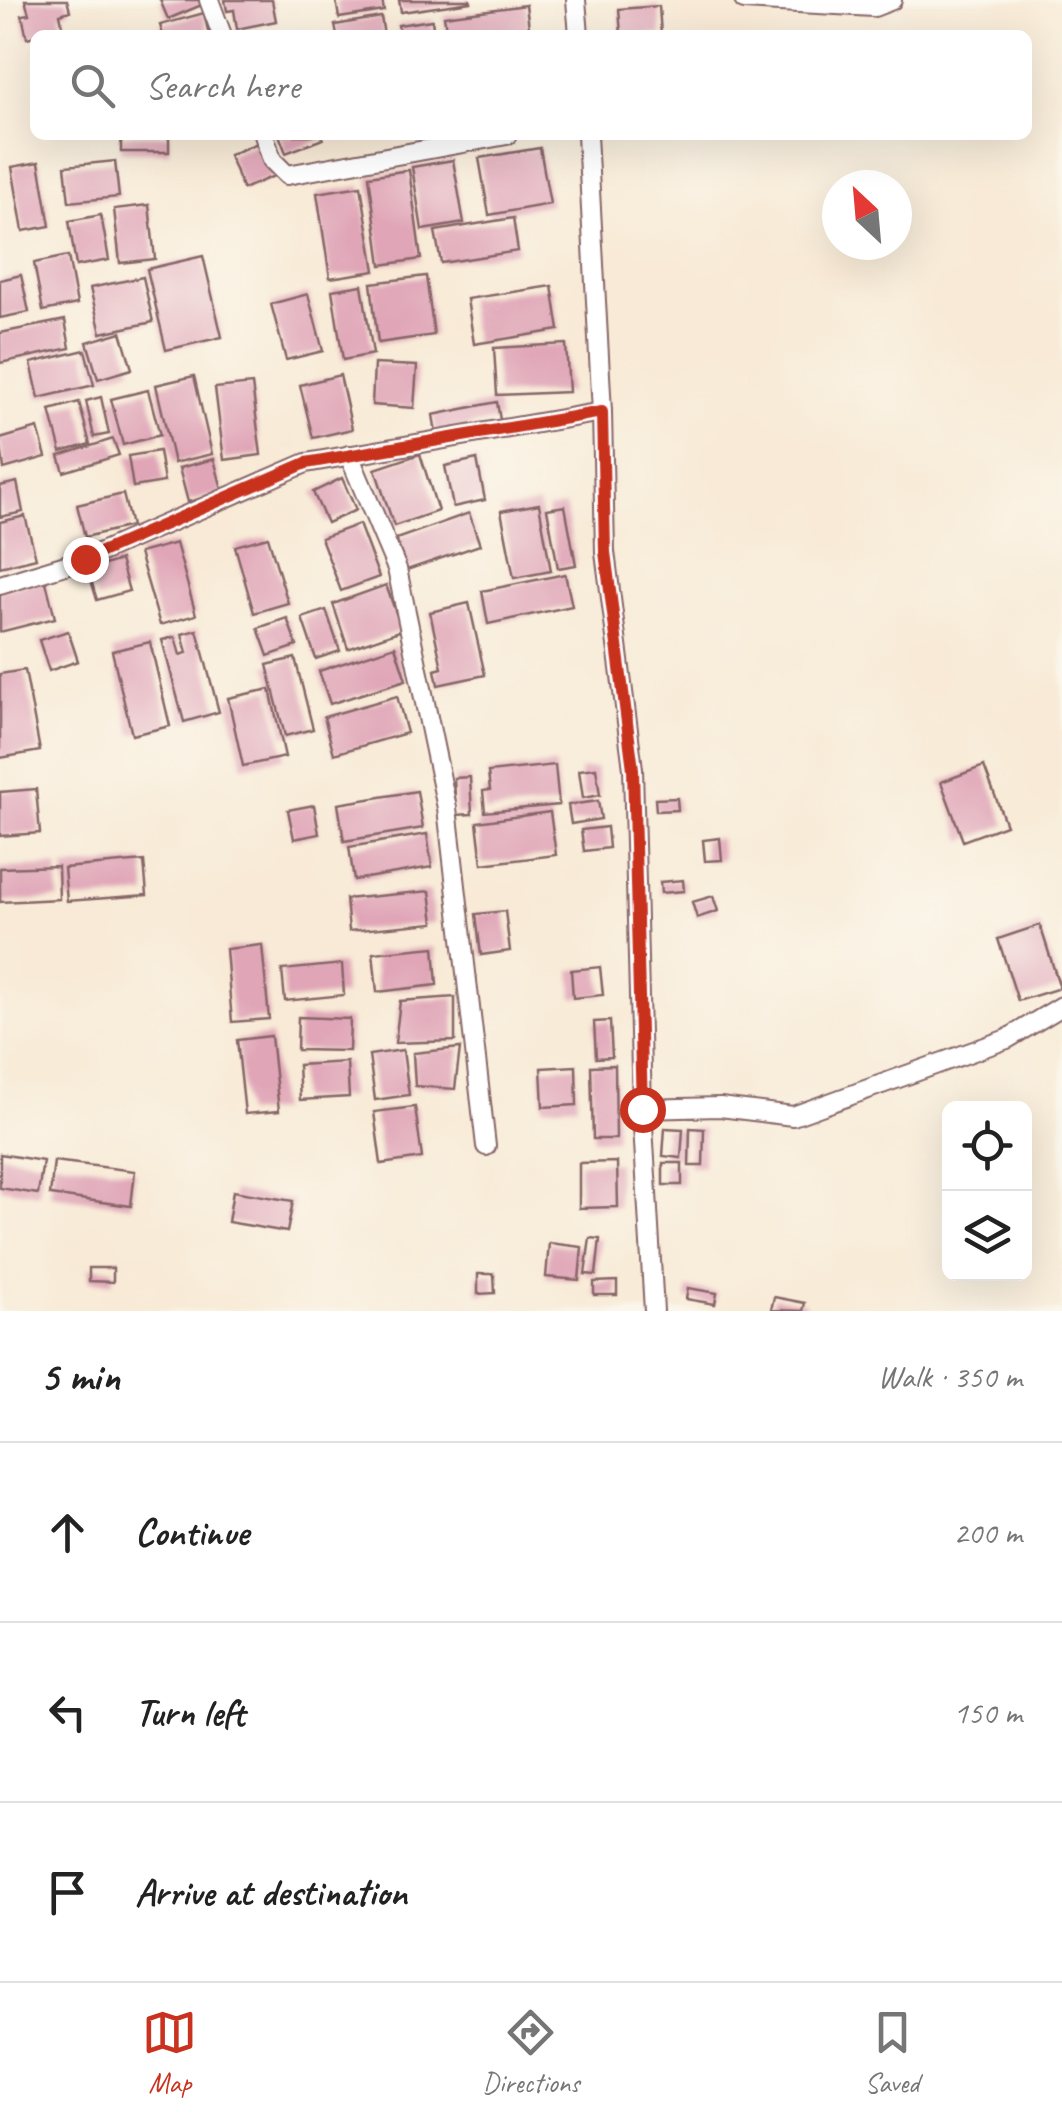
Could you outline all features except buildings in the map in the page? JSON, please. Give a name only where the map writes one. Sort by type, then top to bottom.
[{"type":"street","points":[[209,0],[220,30]]},
{"type":"street","points":[[576,0],[579,30]]},
{"type":"street","points":[[744,0],[874,7],[892,0]]},
{"type":"street","points":[[266,140],[272,160],[287,175],[480,140]]},
{"type":"street","points":[[587,140],[602,412],[605,552],[633,769],[642,1109],[654,1311]]},
{"type":"street","points":[[0,585],[85,559],[306,463],[602,412]]},
{"type":"street","points":[[349,454],[397,569],[446,808],[486,1146]]},
{"type":"street","points":[[642,1109],[720,1107],[794,1116],[1006,1039],[1062,1006]]},
{"type":"route","points":[[85,559],[306,463],[602,412],[605,552],[633,769],[642,1109]]}]
